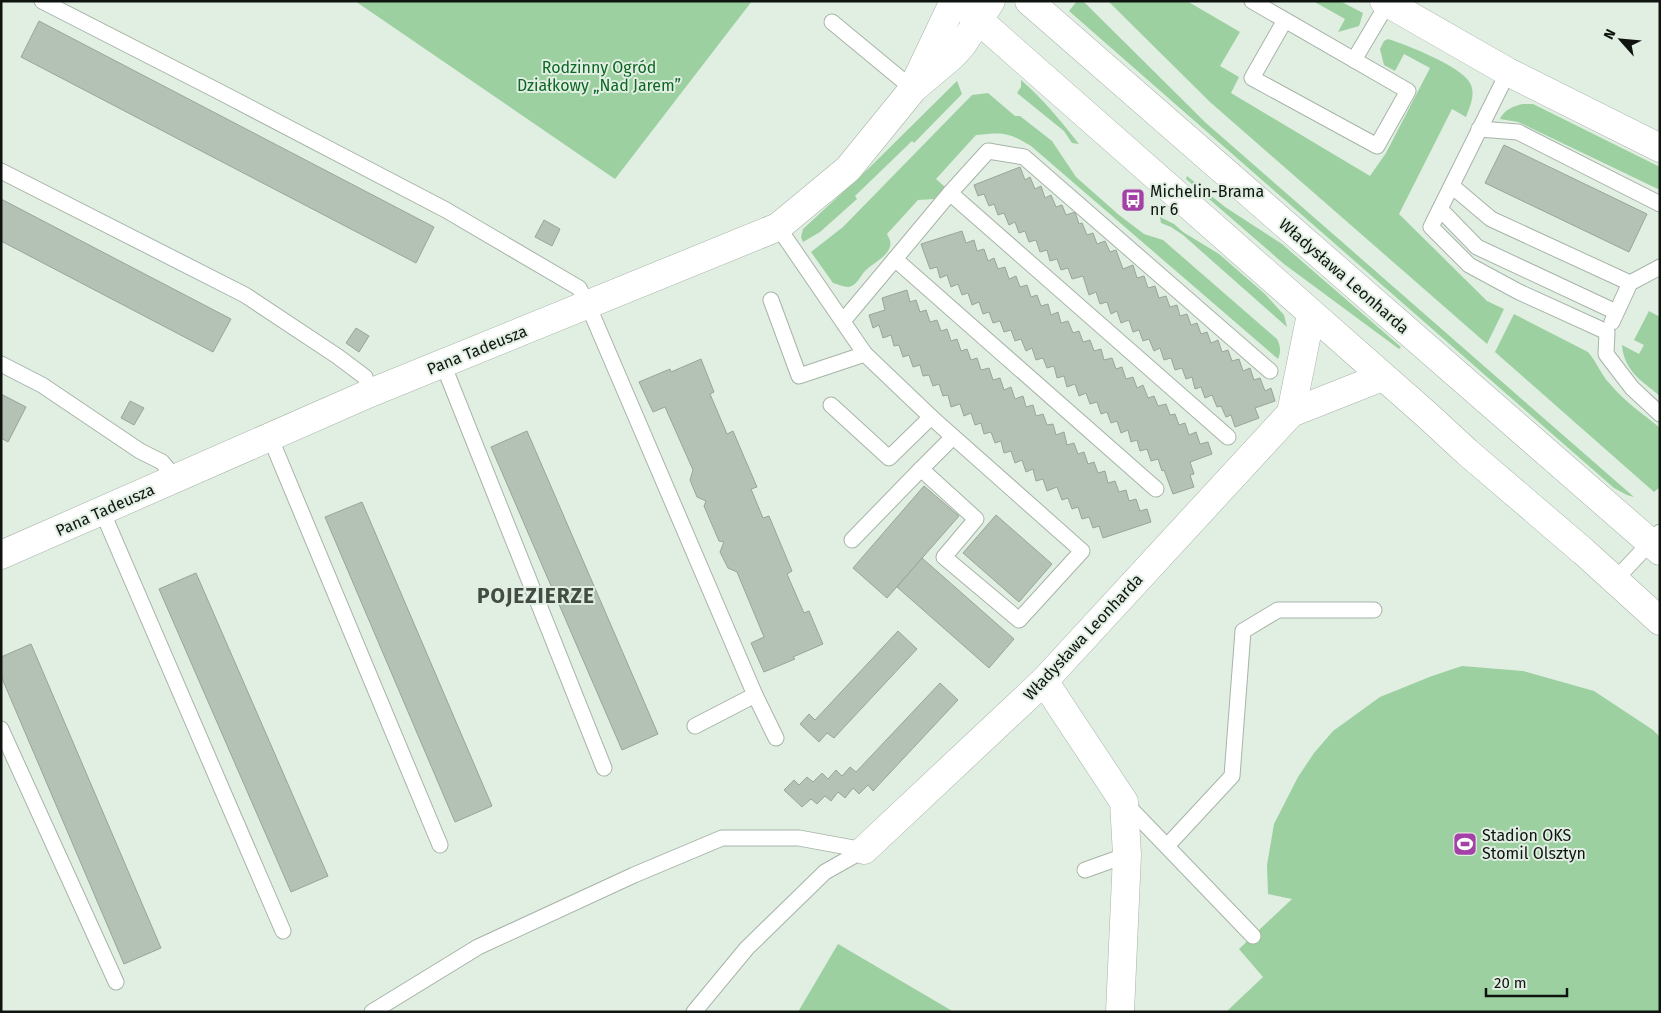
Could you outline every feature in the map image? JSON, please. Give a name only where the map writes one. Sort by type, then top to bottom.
[{"type":"street","name":"Pana Tadeusza","points":[[912,89],[955,1]]},
{"type":"street","points":[[955,1],[984,11],[1311,314],[1660,620]]},
{"type":"street","name":"Władysława Leonharda","points":[[1029,1],[1657,542]]},
{"type":"street","points":[[1387,2],[1508,72],[1660,148]]},
{"type":"street","name":"Pana Tadeusza","points":[[1,555],[370,393],[778,227],[848,169],[912,89],[952,56],[962,45],[984,11]]},
{"type":"street","points":[[1291,413],[1311,314]]},
{"type":"street","name":"Władysława Leonharda","points":[[864,850],[1044,681],[1291,413],[1382,377]]},
{"type":"street","points":[[1044,681],[1124,802],[1127,855],[1120,1012]]},
{"type":"lane","points":[[42,1],[446,210],[579,288],[588,305],[755,695],[776,738]]},
{"type":"lane","points":[[1252,1],[1285,20],[1354,60],[1408,91],[1377,146],[1252,78],[1285,20]]},
{"type":"lane","points":[[1354,60],[1387,2]]},
{"type":"lane","points":[[832,22],[912,89]]},
{"type":"lane","points":[[1508,72],[1431,227],[1469,265],[1519,292],[1607,332]]},
{"type":"lane","points":[[1479,129],[1518,132],[1660,204]]},
{"type":"lane","points":[[842,321],[950,192],[988,151],[1024,157],[1270,371]]},
{"type":"lane","points":[[1,171],[245,295],[337,356],[365,377],[370,393]]},
{"type":"lane","points":[[1452,186],[1491,219],[1630,284]]},
{"type":"lane","points":[[950,192],[1228,437]]},
{"type":"lane","points":[[1440,209],[1477,247],[1616,312]]},
{"type":"lane","points":[[778,227],[866,354],[931,417],[1082,552],[1019,620],[944,556],[976,519],[921,469]]},
{"type":"lane","points":[[895,259],[1156,489]]},
{"type":"lane","points":[[1660,268],[1630,284],[1607,332],[1606,354],[1632,388],[1660,414]]},
{"type":"lane","points":[[771,300],[799,376],[866,354]]},
{"type":"lane","points":[[1,364],[42,385],[140,451],[162,462],[176,479]]},
{"type":"lane","points":[[443,364],[604,768]]},
{"type":"lane","points":[[830,406],[889,458],[931,417]]},
{"type":"lane","points":[[270,437],[440,844]]},
{"type":"lane","points":[[852,540],[953,437]]},
{"type":"lane","points":[[102,511],[283,932]]},
{"type":"lane","points":[[1615,580],[1657,542]]},
{"type":"lane","points":[[1167,846],[1232,776],[1243,631],[1278,610],[1374,610]]},
{"type":"lane","points":[[695,726],[755,695]]},
{"type":"lane","points":[[1,729],[116,982]]},
{"type":"lane","points":[[1124,802],[1253,936]]},
{"type":"lane","points":[[372,1012],[478,947],[634,875],[722,838],[799,838],[864,850]]},
{"type":"lane","points":[[694,1012],[747,948],[825,872],[864,850]]},
{"type":"lane","points":[[1085,870],[1127,855]]},
{"type":"green space","name":"Rodzinny Ogród Działkowy „Nad Jarem”","points":[[355,1],[752,1],[615,179]]},
{"type":"green space","points":[[1077,1],[1082,1],[1086,4],[1206,123],[1634,497],[1614,488],[1069,11]]},
{"type":"green space","points":[[1108,1],[1187,1],[1240,32],[1220,66],[1239,77],[1231,93],[1370,176],[1386,153],[1430,68],[1404,54],[1395,71],[1384,65],[1380,49],[1384,41],[1388,39],[1420,51],[1445,63],[1465,76],[1472,87],[1472,100],[1466,117],[1452,109],[1399,214],[1487,301],[1504,309],[1487,344],[1210,102]]},
{"type":"green space","points":[[1313,1],[1340,1],[1363,13],[1359,26],[1338,32],[1345,19]]},
{"type":"green space","points":[[1021,80],[1052,110],[1079,144],[1072,143],[1064,131],[1017,93],[1021,87]]},
{"type":"green space","points":[[957,81],[962,94],[914,143],[912,141],[855,196],[857,199],[820,232],[803,242],[801,237],[803,229],[867,170]]},
{"type":"green space","points":[[988,93],[1015,116],[1020,116],[1052,141],[1076,177],[1119,215],[1144,234],[1163,240],[1277,339],[1280,349],[1278,359],[1031,146],[1005,134],[976,135],[936,179],[945,187],[934,199],[918,200],[887,234],[890,245],[885,255],[865,271],[856,283],[851,286],[846,287],[833,283],[811,252],[843,227],[972,95]]},
{"type":"green space","points":[[1523,104],[1533,104],[1660,167],[1660,190],[1518,122],[1500,119],[1509,109]]},
{"type":"green space","points":[[1187,176],[1225,207],[1282,244],[1401,347],[1399,349],[1284,264],[1186,179]]},
{"type":"green space","points":[[1160,217],[1174,224],[1183,232],[1219,254],[1265,294],[1284,315],[1287,327],[1183,235],[1161,223]]},
{"type":"green space","points":[[1649,311],[1660,317],[1660,396],[1635,375],[1623,354],[1622,345],[1639,354],[1644,345],[1634,340]]},
{"type":"green space","points":[[1514,314],[1588,352],[1615,390],[1660,428],[1660,487],[1654,492],[1495,352]]},
{"type":"green space","name":"Stadion OKS Stomil Olsztyn","points":[[1462,666],[1523,671],[1594,691],[1653,730],[1660,737],[1660,1012],[1226,1012],[1263,977],[1239,949],[1292,899],[1268,894],[1267,865],[1274,824],[1298,777],[1314,753],[1333,731],[1380,697]]},
{"type":"green space","points":[[838,944],[954,1012],[798,1012]]},
{"type":"building","points":[[39,21],[434,227],[416,263],[21,57]]},
{"type":"building","points":[[1504,145],[1647,214],[1629,252],[1485,183]]},
{"type":"building","points":[[1020,167],[1025,180],[1030,177],[1035,189],[1041,186],[1045,198],[1051,195],[1056,207],[1062,205],[1066,215],[1075,212],[1079,224],[1082,223],[1087,235],[1093,233],[1097,244],[1105,241],[1110,252],[1116,250],[1123,269],[1133,265],[1137,278],[1144,276],[1148,288],[1155,286],[1159,298],[1166,296],[1170,307],[1177,305],[1180,316],[1187,314],[1191,325],[1197,323],[1201,334],[1207,332],[1211,343],[1218,340],[1222,352],[1228,350],[1232,361],[1239,359],[1243,371],[1250,368],[1254,380],[1260,378],[1265,391],[1271,388],[1275,401],[1255,408],[1259,418],[1235,427],[1231,415],[1226,417],[1221,406],[1217,407],[1212,395],[1205,398],[1201,387],[1195,389],[1192,377],[1186,379],[1182,368],[1175,370],[1171,358],[1164,360],[1160,348],[1154,351],[1149,339],[1143,341],[1139,330],[1133,332],[1129,320],[1121,323],[1117,311],[1111,314],[1107,302],[1100,304],[1096,292],[1089,295],[1083,276],[1072,279],[1068,268],[1061,270],[1057,259],[1050,261],[1047,250],[1040,252],[1036,240],[1029,242],[1025,231],[1019,233],[1015,222],[1009,225],[1004,213],[998,215],[994,204],[989,206],[984,194],[978,196],[974,185]]},
{"type":"building","points":[[1,199],[231,319],[213,352],[1,241]]},
{"type":"building","points":[[544,220],[560,229],[552,246],[535,237]]},
{"type":"building","points":[[962,231],[966,243],[974,240],[977,251],[984,249],[988,261],[994,258],[998,269],[1005,267],[1009,279],[1016,276],[1020,287],[1027,285],[1031,297],[1037,295],[1041,306],[1048,304],[1051,315],[1058,312],[1061,323],[1068,321],[1073,333],[1079,331],[1083,342],[1090,340],[1094,351],[1101,349],[1104,360],[1112,358],[1116,369],[1122,367],[1126,379],[1133,377],[1137,388],[1143,385],[1148,398],[1154,396],[1158,406],[1166,404],[1170,415],[1175,414],[1179,425],[1185,423],[1189,435],[1196,432],[1200,444],[1208,442],[1212,454],[1190,462],[1194,474],[1190,475],[1194,487],[1173,494],[1158,459],[1151,461],[1147,449],[1140,451],[1137,440],[1131,442],[1128,430],[1121,433],[1117,421],[1111,423],[1107,412],[1101,414],[1097,402],[1090,404],[1086,393],[1079,396],[1075,384],[1067,387],[1064,376],[1057,378],[1054,366],[1047,368],[1043,358],[1036,360],[1032,348],[1026,351],[1021,339],[1015,341],[1011,330],[1004,332],[1000,321],[993,323],[989,312],[983,314],[979,302],[972,305],[968,293],[962,295],[958,284],[951,287],[947,275],[940,278],[937,267],[930,269],[921,244]]},
{"type":"building","points":[[907,290],[910,302],[916,300],[920,312],[926,310],[930,322],[937,320],[941,331],[947,329],[951,341],[957,339],[961,351],[967,349],[971,360],[977,358],[981,370],[989,368],[993,380],[1000,378],[1004,390],[1011,387],[1015,399],[1023,396],[1026,407],[1033,405],[1036,416],[1043,414],[1047,425],[1053,424],[1056,435],[1064,432],[1067,445],[1074,443],[1078,454],[1084,452],[1088,464],[1094,462],[1098,473],[1105,471],[1108,483],[1115,481],[1119,492],[1126,490],[1129,501],[1136,499],[1140,511],[1147,509],[1151,522],[1103,538],[1099,526],[1093,528],[1089,517],[1082,519],[1078,507],[1072,509],[1068,498],[1062,500],[1057,487],[1047,491],[1043,479],[1036,481],[1033,469],[1026,472],[1022,460],[1015,463],[1011,451],[1004,453],[1001,441],[995,443],[991,432],[984,434],[981,423],[975,425],[971,413],[964,416],[960,404],[951,407],[948,395],[943,396],[939,384],[933,386],[929,375],[923,376],[920,365],[913,367],[909,355],[903,357],[899,345],[894,346],[891,335],[883,338],[879,325],[873,328],[869,315],[885,310],[882,298]]},
{"type":"building","points":[[356,328],[369,336],[359,352],[346,343]]},
{"type":"building","points":[[701,359],[714,392],[710,394],[727,434],[733,431],[757,487],[751,489],[763,518],[769,516],[792,571],[787,574],[804,613],[809,611],[823,644],[793,657],[795,659],[764,672],[751,643],[764,637],[737,572],[728,568],[720,552],[724,542],[719,541],[704,506],[706,501],[697,497],[690,480],[693,470],[665,407],[653,412],[639,382],[670,369],[671,372]]},
{"type":"building","points":[[1,394],[26,407],[8,442],[1,438]]},
{"type":"building","points":[[130,401],[144,408],[134,425],[121,418]]},
{"type":"building","points":[[527,431],[658,734],[622,750],[491,447]]},
{"type":"building","points":[[924,486],[959,516],[887,598],[853,568]]},
{"type":"building","points":[[362,502],[492,806],[455,822],[325,517]]},
{"type":"building","points":[[996,515],[1052,564],[1019,602],[963,553]]},
{"type":"building","points":[[922,558],[1014,639],[989,668],[897,587]]},
{"type":"building","points":[[196,573],[328,876],[291,892],[159,589]]},
{"type":"building","points":[[898,631],[917,649],[834,738],[827,733],[819,742],[800,724],[809,714],[815,720]]},
{"type":"building","points":[[31,644],[161,948],[124,964],[1,676],[1,657]]},
{"type":"building","points":[[940,683],[958,700],[873,791],[868,785],[859,794],[853,788],[845,798],[838,792],[831,801],[825,796],[817,804],[811,799],[802,807],[784,790],[794,780],[799,785],[807,777],[813,782],[822,773],[828,779],[836,770],[842,776],[850,767],[856,772]]},
{"type":"place","name":"Michelin-Brama nr 6","points":[[1133,200]]},
{"type":"place","name":"Stadion OKS Stomil Olsztyn","points":[[1465,844]]},
{"type":"district","name":"POJEZIERZE","points":[[536,596]]}]
